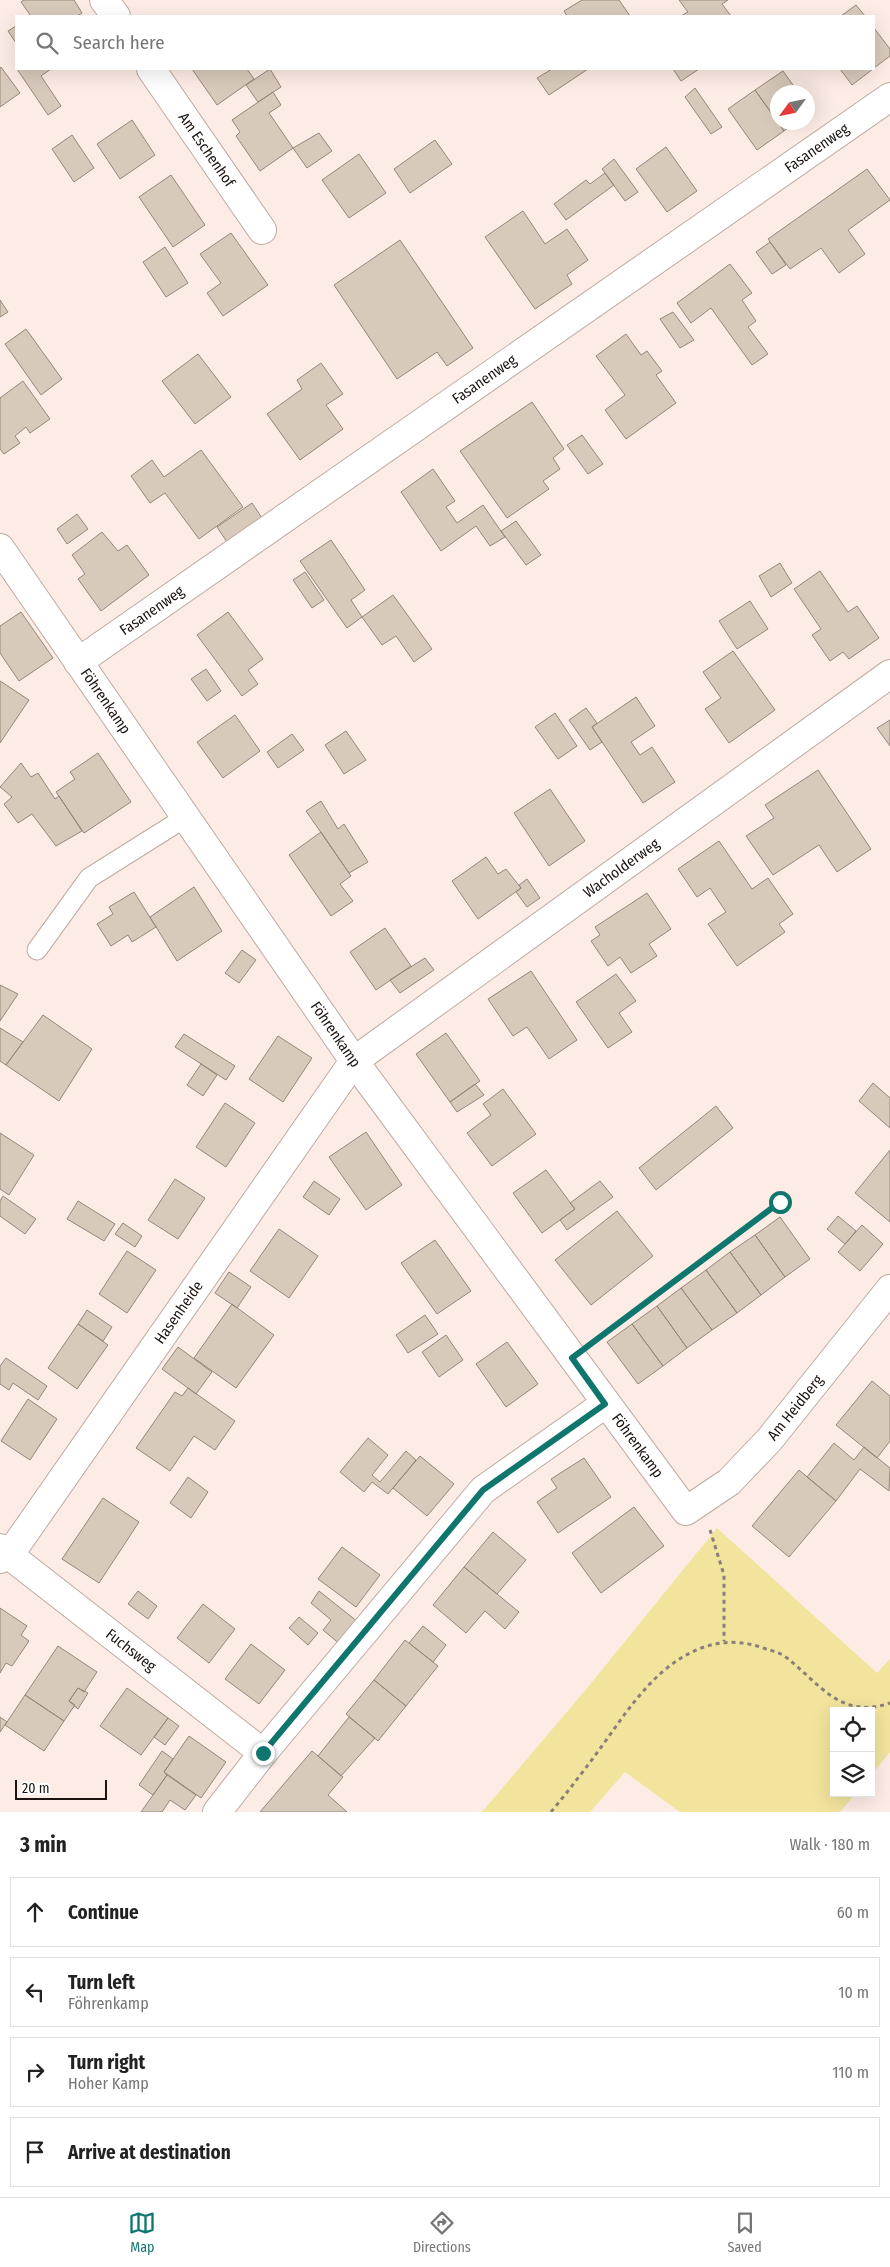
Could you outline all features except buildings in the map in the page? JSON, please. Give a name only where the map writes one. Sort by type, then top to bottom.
[{"type":"street","points":[[104,0],[115,15]]},
{"type":"street","name":"Am Eschenhof","points":[[153,70],[262,230]]},
{"type":"street","name":"Fasanenweg","points":[[78,662],[890,97]]},
{"type":"street","name":"Föhrenkamp","points":[[0,548],[354,1061],[605,1404],[686,1511]]},
{"type":"street","name":"Wacholderweg","points":[[354,1061],[890,674]]},
{"type":"street","name":"Hasenheide","points":[[3,1554],[354,1061]]},
{"type":"street","name":"Am Heidberg","points":[[686,1511],[729,1482],[770,1439],[890,1289]]},
{"type":"street","points":[[217,1812],[263,1753],[483,1490],[605,1404]]},
{"type":"street","name":"Fuchsweg","points":[[3,1554],[263,1753]]},
{"type":"lane","points":[[37,950],[89,878],[186,817]]},
{"type":"path","points":[[572,1358],[780,1202]]},
{"type":"path","points":[[686,1511],[710,1529],[724,1575],[724,1641]]},
{"type":"path","points":[[551,1812],[636,1698],[668,1668],[698,1649],[724,1641],[755,1645],[785,1656],[822,1692],[850,1706],[875,1708],[890,1703]]},
{"type":"shaded area","points":[[717,1528],[877,1673],[890,1659],[890,1752],[875,1770],[875,1707],[830,1707],[830,1797],[853,1797],[840,1812],[680,1812],[625,1772],[590,1812],[482,1812],[588,1687]]},
{"type":"route","points":[[263,1753],[483,1490],[605,1404],[572,1358],[780,1202]]}]
